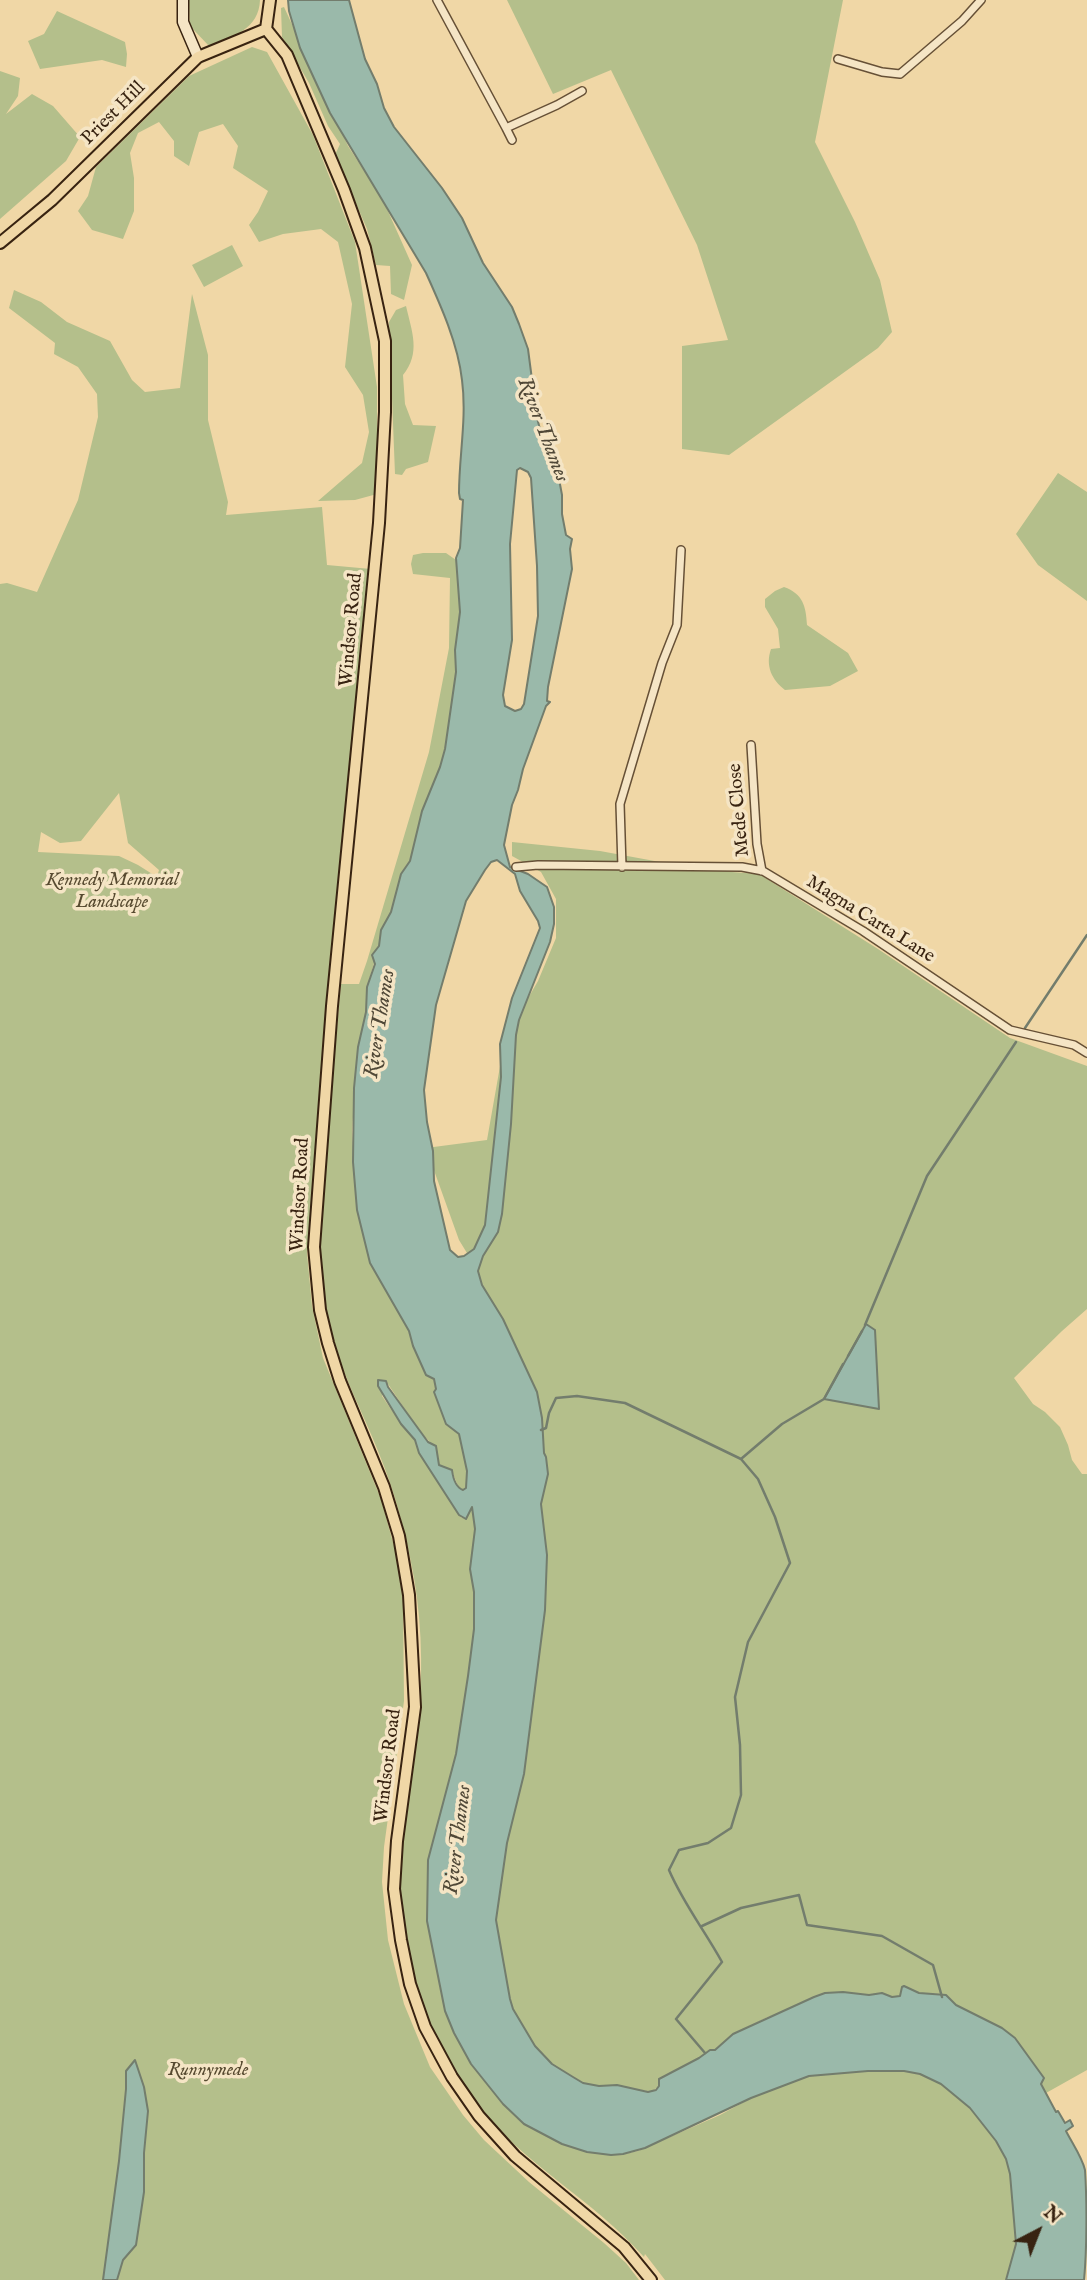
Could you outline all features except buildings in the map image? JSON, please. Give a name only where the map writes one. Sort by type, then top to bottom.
[{"type":"main road","points":[[183,0],[183,22],[198,57]]},
{"type":"main road","points":[[266,29],[270,0]]},
{"type":"main road","name":"Priest Hill","points":[[0,243],[52,200],[198,57],[266,29]]},
{"type":"main road","name":"Windsor Road","points":[[266,29],[286,55],[344,190],[365,248],[384,341],[385,412],[379,523],[332,1006],[314,1247],[317,1289],[325,1335],[340,1381],[384,1487],[399,1536],[409,1595],[415,1707],[394,1889],[401,1940],[410,1984],[425,2027],[452,2077],[479,2116],[515,2156],[624,2247],[651,2280]]},
{"type":"street","points":[[437,0],[512,140]]},
{"type":"street","points":[[838,59],[882,72],[900,74],[962,21],[981,0]]},
{"type":"street","points":[[506,128],[557,106],[582,91]]},
{"type":"street","points":[[622,867],[620,804],[662,663],[677,625],[681,550]]},
{"type":"street","name":"Mede Close","points":[[751,745],[757,844],[762,871]]},
{"type":"street","name":"Magna Carta Lane","points":[[516,867],[538,864],[742,867],[762,871],[863,931],[1010,1030],[1074,1045],[1087,1053]]},
{"type":"green space","points":[[189,0],[260,0],[259,10],[250,25],[243,31],[209,46],[190,26]]},
{"type":"green space","points":[[507,0],[843,0],[815,142],[880,280],[892,332],[878,348],[729,455],[682,449],[682,346],[728,340],[697,245],[611,70],[553,94]]},
{"type":"green space","points":[[284,7],[348,146],[383,200],[412,265],[404,300],[391,294],[390,266],[376,265],[367,229],[335,155],[340,144],[282,37],[281,8]]},
{"type":"green space","points":[[57,11],[125,42],[126,67],[102,60],[40,69],[28,41],[44,34]]},
{"type":"green space","points":[[252,47],[267,52],[313,135],[355,242],[377,387],[377,494],[355,500],[318,501],[362,463],[369,432],[363,395],[345,367],[352,304],[338,242],[321,229],[283,234],[259,242],[249,225],[268,191],[233,168],[238,146],[223,124],[199,132],[189,166],[174,156],[174,141],[159,122],[138,133],[130,153],[134,178],[134,211],[123,239],[92,230],[78,211],[88,196],[96,167],[189,76]]},
{"type":"green space","points":[[0,71],[20,78],[18,96],[6,114],[32,94],[53,106],[80,137],[66,161],[0,219]]},
{"type":"green space","points":[[232,245],[243,266],[204,287],[192,265]]},
{"type":"green space","name":"Runnymede","points":[[14,290],[41,302],[67,322],[110,341],[132,380],[145,392],[180,388],[192,294],[208,355],[208,420],[228,502],[226,515],[322,507],[327,565],[371,569],[307,1253],[312,1306],[323,1358],[381,1499],[396,1553],[403,1601],[404,1701],[384,1847],[382,1882],[388,1940],[404,2004],[430,2067],[463,2115],[484,2140],[529,2182],[604,2243],[626,2263],[639,2280],[0,2280],[0,584],[7,583],[37,592],[78,500],[98,417],[97,394],[78,367],[54,354],[55,343],[9,308]],"holes":[[[119,793],[128,843],[159,870],[157,877],[119,856],[38,852],[41,832],[60,843],[81,841]]]},
{"type":"green space","points":[[406,306],[414,342],[412,359],[403,375],[405,404],[413,425],[436,426],[428,462],[406,469],[402,475],[395,474],[389,322],[396,310]]},
{"type":"green space","points":[[1058,473],[1087,492],[1087,601],[1038,565],[1016,534]]},
{"type":"green space","points":[[446,553],[456,560],[460,612],[453,701],[440,767],[422,811],[410,861],[401,874],[391,912],[381,930],[367,987],[366,1012],[358,1046],[352,1131],[357,1210],[370,1263],[409,1331],[426,1375],[434,1379],[437,1401],[446,1424],[459,1434],[467,1471],[466,1488],[463,1491],[459,1489],[452,1471],[439,1465],[437,1449],[420,1432],[386,1381],[382,1396],[415,1440],[419,1453],[459,1515],[462,1518],[468,1515],[473,1507],[475,1529],[470,1569],[474,1592],[474,1629],[456,1754],[428,1860],[427,1921],[445,2011],[471,2064],[503,2104],[524,2124],[562,2144],[587,2152],[611,2155],[638,2151],[720,2115],[751,2098],[809,2076],[904,2071],[920,2074],[941,2084],[970,2108],[996,2141],[1006,2159],[1010,2174],[1016,2245],[1006,2280],[665,2280],[645,2254],[644,2257],[603,2217],[514,2144],[475,2102],[442,2048],[417,1986],[402,1922],[400,1890],[402,1844],[420,1699],[421,1658],[417,1598],[395,1498],[333,1338],[322,1279],[319,1219],[341,984],[359,984],[367,961],[429,752],[449,648],[450,578],[413,574],[413,555]]},
{"type":"green space","points":[[784,587],[799,597],[806,612],[807,625],[848,653],[858,671],[830,686],[785,690],[776,682],[771,672],[769,655],[771,649],[780,648],[778,629],[765,607],[765,599]]},
{"type":"green space","points":[[512,842],[600,851],[671,864],[759,874],[878,949],[1010,1038],[1087,1066],[1087,1309],[1014,1378],[1033,1404],[1060,1427],[1072,1460],[1082,1474],[1087,1474],[1087,2070],[1046,2093],[1041,2083],[1044,2078],[1015,2038],[1002,2028],[956,2005],[942,1994],[919,1993],[904,1986],[900,1996],[843,1992],[768,2017],[733,2034],[715,2050],[710,2050],[651,2092],[617,2085],[583,2083],[552,2064],[535,2046],[513,2009],[496,1920],[507,1843],[524,1774],[545,1610],[547,1555],[541,1504],[547,1478],[547,1457],[544,1454],[533,1384],[503,1319],[459,1240],[426,1148],[487,1140],[505,1038],[538,981],[556,938],[556,899],[541,872],[512,856]]},
{"type":"water","name":"River Thames","points":[[288,0],[349,0],[365,59],[394,127],[462,218],[483,263],[512,307],[528,349],[537,418],[559,479],[566,535],[572,539],[572,569],[548,687],[547,701],[550,702],[546,706],[523,769],[504,845],[510,867],[528,874],[547,887],[554,907],[554,924],[550,942],[519,1020],[502,1214],[498,1232],[483,1256],[478,1271],[482,1285],[503,1319],[537,1392],[548,1474],[541,1504],[547,1555],[545,1610],[524,1774],[507,1843],[496,1920],[513,2009],[535,2046],[552,2064],[573,2077],[583,2083],[617,2085],[648,2092],[656,2090],[659,2079],[710,2050],[715,2050],[733,2034],[825,1993],[882,1993],[892,1997],[900,1996],[904,1986],[919,1993],[946,1995],[956,2005],[1002,2028],[1015,2038],[1044,2078],[1041,2084],[1056,2112],[1058,2111],[1065,2123],[1070,2120],[1073,2126],[1066,2131],[1085,2170],[1084,2280],[1006,2280],[1016,2244],[1010,2174],[1006,2159],[996,2141],[970,2108],[941,2084],[920,2074],[868,2071],[809,2076],[751,2098],[645,2148],[611,2155],[587,2152],[562,2144],[524,2124],[503,2104],[471,2064],[445,2011],[427,1921],[428,1860],[456,1754],[468,1676],[474,1629],[474,1592],[470,1569],[475,1529],[472,1507],[466,1519],[459,1515],[419,1453],[415,1440],[401,1424],[378,1386],[378,1380],[386,1381],[428,1442],[436,1446],[439,1465],[452,1470],[460,1489],[466,1488],[467,1471],[459,1434],[446,1424],[434,1392],[434,1379],[426,1375],[409,1331],[370,1263],[357,1210],[353,1162],[354,1088],[358,1047],[366,1012],[367,987],[375,964],[372,955],[379,946],[381,930],[391,912],[401,874],[410,861],[422,811],[445,749],[456,672],[455,650],[460,612],[456,558],[460,548],[463,500],[460,499],[459,493],[463,394],[453,339],[426,273],[330,113],[300,48]],"holes":[[[520,468],[528,472],[531,478],[538,616],[524,704],[521,709],[515,711],[505,706],[503,695],[512,640],[510,544],[517,470]],[[497,860],[515,874],[520,891],[540,928],[512,998],[500,1044],[501,1077],[485,1225],[474,1249],[458,1257],[450,1250],[434,1181],[433,1151],[424,1090],[436,1005],[466,901],[491,862]]]},
{"type":"water","points":[[866,1324],[875,1330],[879,1409],[824,1399]]},
{"type":"water","points":[[135,2060],[148,2111],[144,2192],[136,2245],[123,2260],[117,2280],[103,2280],[119,2161],[126,2071]]},
{"type":"waterway","points":[[1025,1028],[1087,935]]},
{"type":"waterway","points":[[865,1325],[927,1176],[1016,1042]]},
{"type":"waterway","points":[[848,1356],[862,1331]]},
{"type":"waterway","points":[[541,1430],[546,1428],[556,1398],[577,1396],[625,1403],[741,1459],[782,1424],[824,1399],[843,1364]]},
{"type":"waterway","points":[[705,2053],[676,2019],[722,1962],[669,1870],[679,1850],[708,1843],[731,1828],[741,1795],[735,1697],[748,1642],[790,1563],[775,1517],[758,1479],[741,1459]]},
{"type":"waterway","points":[[702,1926],[741,1908],[799,1895],[807,1925],[882,1936],[933,1965],[942,1997]]},
{"type":"park label","name":"Kennedy Memorial Landscape","points":[[112,892]]}]
